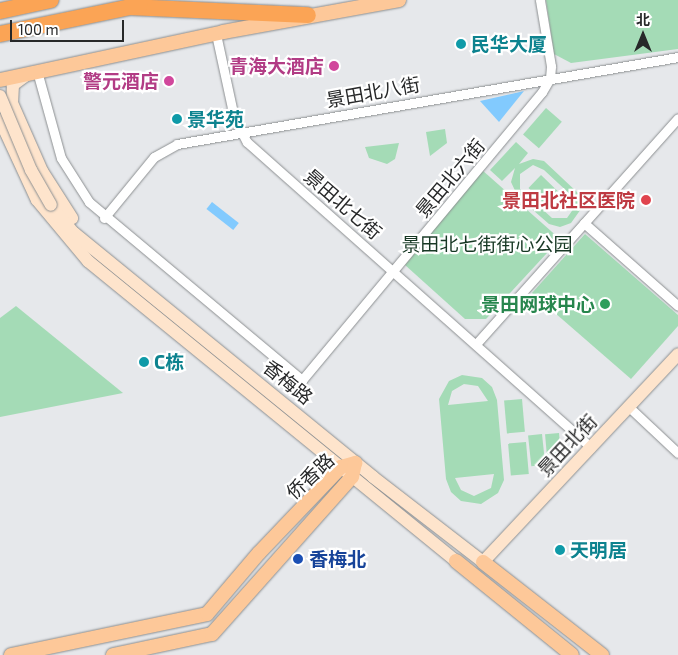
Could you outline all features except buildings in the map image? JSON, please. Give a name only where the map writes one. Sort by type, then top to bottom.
[{"type":"highway","points":[[0,12],[51,0]]},
{"type":"highway","points":[[0,34],[161,0]]},
{"type":"highway","points":[[129,7],[308,16]]},
{"type":"main road","points":[[0,80],[216,34],[399,0]]},
{"type":"main road","points":[[34,72],[13,85],[6,102],[50,186],[98,252]]},
{"type":"main road","name":"香梅路","points":[[0,96],[47,207],[74,233],[354,470],[471,574],[572,655]]},
{"type":"main road","name":"香梅路","points":[[0,120],[26,181],[88,261],[341,467]]},
{"type":"main road","points":[[0,143],[23,192],[39,216],[68,248],[88,261]]},
{"type":"main road","name":"景田北街","points":[[484,562],[678,354]]},
{"type":"main road","name":"侨香路","points":[[11,655],[207,614],[259,553],[341,467],[354,470],[212,634],[112,655]]},
{"type":"main road","name":"香梅路","points":[[354,470],[484,562],[597,654]]},
{"type":"main road","points":[[456,561],[484,562]]},
{"type":"main road","points":[[471,574],[484,562]]},
{"type":"street","points":[[540,0],[550,57],[550,78]]},
{"type":"street","name":"景田北七街","points":[[216,34],[240,131],[258,153],[394,270],[591,447]]},
{"type":"street","name":"景田北八街","points":[[104,218],[162,150],[177,144],[240,131],[678,56]]},
{"type":"street","points":[[34,72],[61,158],[84,194],[104,218]]},
{"type":"street","name":"景田北六街","points":[[104,218],[302,380],[540,96],[550,78]]},
{"type":"street","points":[[476,344],[678,118]]},
{"type":"street","points":[[584,223],[678,306]]},
{"type":"street","points":[[630,405],[678,446]]},
{"type":"street","points":[[630,405],[678,453]]},
{"type":"green space","points":[[546,0],[678,0],[678,49],[571,63],[554,54]]},
{"type":"green space","points":[[546,108],[562,122],[539,148],[523,134]]},
{"type":"green space","points":[[445,129],[447,143],[430,156],[426,132]]},
{"type":"green space","points":[[516,142],[528,153],[519,164],[533,159],[544,161],[578,193],[581,209],[571,223],[560,227],[549,224],[518,197],[511,182],[515,168],[502,181],[490,170]],"holes":[[[533,165],[544,170],[572,196],[574,208],[567,218],[552,218],[520,189],[520,174]]]},
{"type":"green space","points":[[399,143],[395,159],[387,164],[369,158],[365,147]]},
{"type":"green space","name":"景田北七街街心公园","points":[[482,170],[560,239],[486,319],[465,319],[405,265]]},
{"type":"green space","points":[[541,175],[564,197],[552,210],[528,188]]},
{"type":"green space","name":"景田网球中心","points":[[585,234],[678,315],[678,326],[631,379],[532,293]]},
{"type":"green space","points":[[16,306],[123,393],[0,417],[0,318]]},
{"type":"green space","points":[[462,375],[482,378],[492,387],[497,400],[504,480],[498,493],[481,504],[461,501],[451,492],[446,479],[439,399],[449,381]],"holes":[[[464,384],[478,386],[488,401],[448,405],[452,391]],[[494,474],[491,488],[474,496],[461,490],[455,478]]]},
{"type":"green space","points":[[522,399],[525,432],[507,433],[504,401]]},
{"type":"green space","points":[[559,433],[561,454],[547,455],[545,434]]},
{"type":"green space","points":[[542,434],[545,465],[531,466],[528,435]]},
{"type":"green space","points":[[526,442],[529,474],[511,475],[508,444]]},
{"type":"water","points":[[524,91],[499,122],[480,101]]},
{"type":"water","points":[[212,202],[239,223],[233,230],[206,209]]},
{"type":"place","name":"民华大厦","points":[[461,44]]},
{"type":"place","name":"青海大酒店","points":[[334,66]]},
{"type":"place","name":"警元酒店","points":[[169,81]]},
{"type":"place","name":"景华苑","points":[[177,119]]},
{"type":"place","name":"景田北社区医院","points":[[646,200]]},
{"type":"place","name":"景田网球中心","points":[[605,304]]},
{"type":"place","name":"C栋","points":[[144,362]]},
{"type":"place","name":"天明居","points":[[560,550]]},
{"type":"place","name":"香梅北","points":[[298,559]]}]
